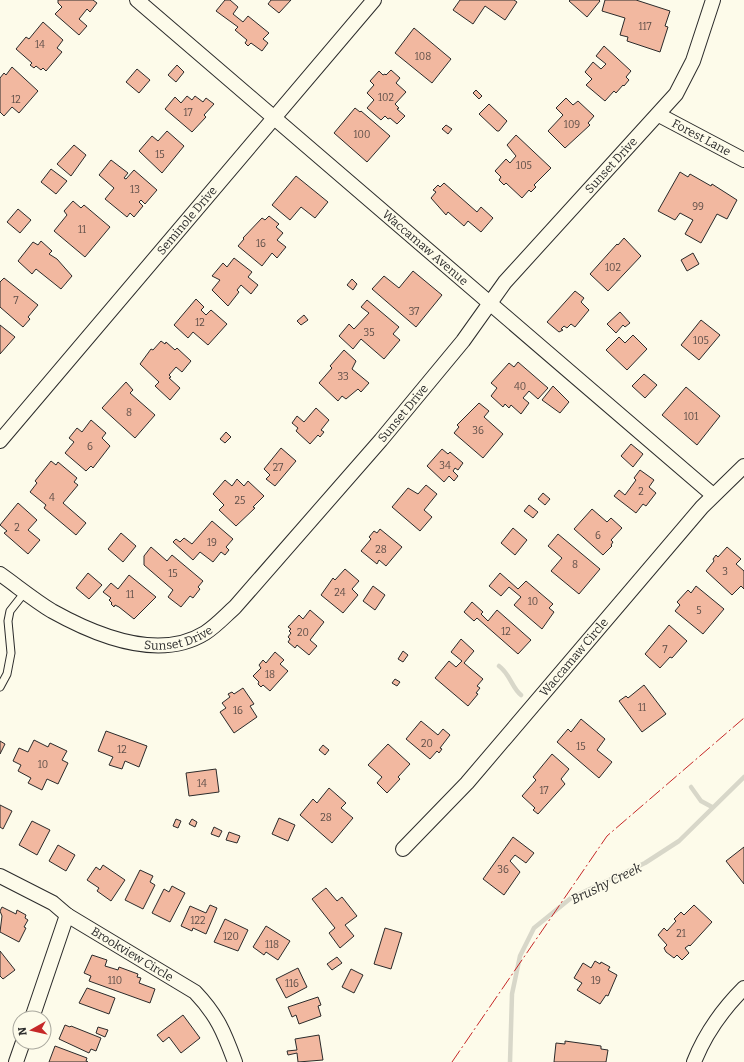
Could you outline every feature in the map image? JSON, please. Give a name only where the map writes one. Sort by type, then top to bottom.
[{"type":"street","name":"Waccamaw Avenue","points":[[137,0],[275,117],[713,495]]},
{"type":"street","name":"Seminole Drive","points":[[0,441],[374,0]]},
{"type":"street","name":"Sunset Drive","points":[[0,574],[51,610],[90,630],[126,641],[146,645],[168,644],[186,640],[204,633],[235,607],[366,458],[463,342],[492,304],[505,282],[659,115],[676,94],[693,61],[713,0]]},
{"type":"street","name":"Forest Lane","points":[[659,115],[744,160]]},
{"type":"street","name":"Waccamaw Circle","points":[[403,849],[467,783],[713,495],[744,466]]},
{"type":"street","name":"Brookview Circle","points":[[0,876],[53,903],[67,915],[195,992],[208,1005],[219,1021],[235,1062]]},
{"type":"street","points":[[35,1010],[67,915]]},
{"type":"street","points":[[694,1062],[710,1031],[730,1002],[744,988]]},
{"type":"street","points":[[16,1062],[20,1050]]},
{"type":"lane","points":[[0,687],[7,674],[11,653],[8,621],[10,611],[25,592]]},
{"type":"building","points":[[58,0],[93,0],[97,3],[90,12],[87,9],[79,19],[87,26],[79,35],[55,14],[62,7],[58,3]]},
{"type":"building","points":[[225,0],[230,0],[238,7],[233,14],[243,22],[248,16],[269,33],[263,39],[268,43],[262,51],[251,43],[248,46],[245,43],[247,40],[235,30],[238,27],[216,11]]},
{"type":"building","points":[[271,0],[291,0],[279,13],[268,4]]},
{"type":"building","points":[[460,0],[514,0],[517,2],[505,20],[485,6],[473,24],[453,10]]},
{"type":"building","points":[[605,0],[636,0],[670,11],[665,26],[668,27],[660,52],[627,41],[628,37],[620,35],[625,18],[602,11]]},
{"type":"building","points":[[569,1],[600,1],[587,17]]},
{"type":"building","points":[[43,22],[63,40],[57,48],[62,52],[46,71],[43,68],[41,70],[36,66],[34,68],[30,65],[32,63],[16,49],[26,37],[29,39]]},
{"type":"building","points":[[414,28],[451,59],[432,83],[395,53]]},
{"type":"building","points":[[604,46],[631,71],[626,77],[629,80],[624,86],[623,85],[616,93],[614,91],[605,101],[586,85],[592,79],[585,72],[593,62],[601,69],[606,64],[596,56]]},
{"type":"building","points":[[177,65],[184,72],[176,82],[168,75]]},
{"type":"building","points":[[12,67],[38,91],[19,113],[12,107],[4,116],[0,112],[0,78],[4,73],[6,75]]},
{"type":"building","points":[[137,69],[150,80],[139,93],[126,82]]},
{"type":"building","points":[[391,70],[400,78],[396,83],[406,92],[395,104],[399,108],[397,109],[405,116],[397,124],[385,116],[381,120],[367,108],[374,100],[367,93],[374,85],[370,81],[379,71],[383,75],[386,75]]},
{"type":"building","points":[[476,90],[482,96],[479,99],[473,93]]},
{"type":"building","points":[[187,96],[192,100],[195,96],[203,102],[206,98],[214,104],[204,115],[206,117],[192,132],[165,109],[175,97],[181,103]]},
{"type":"building","points":[[566,98],[573,105],[578,101],[594,116],[588,123],[590,125],[565,148],[548,131],[563,115],[556,108]]},
{"type":"building","points":[[489,104],[507,121],[499,131],[497,131],[479,114]]},
{"type":"building","points":[[355,108],[360,112],[361,111],[390,136],[367,162],[334,133]]},
{"type":"building","points":[[446,125],[452,129],[448,134],[442,129]]},
{"type":"building","points":[[167,131],[184,146],[162,173],[139,151],[152,136],[158,141]]},
{"type":"building","points":[[516,135],[551,168],[534,185],[536,187],[531,192],[529,190],[522,198],[506,183],[504,185],[499,180],[501,177],[495,171],[506,159],[510,163],[516,156],[507,145]]},
{"type":"building","points":[[74,145],[86,155],[71,176],[57,164]]},
{"type":"building","points":[[111,160],[128,173],[124,178],[126,179],[134,170],[157,190],[145,204],[141,200],[139,202],[143,206],[134,217],[130,213],[127,217],[105,199],[114,188],[99,175]]},
{"type":"building","points":[[51,169],[67,181],[56,194],[41,182]]},
{"type":"building","points":[[680,172],[688,177],[690,174],[711,186],[712,184],[737,200],[727,219],[717,214],[701,243],[685,234],[693,220],[680,213],[675,220],[658,211]]},
{"type":"building","points":[[296,176],[328,202],[315,218],[301,207],[290,220],[272,205]]},
{"type":"building","points":[[444,183],[477,212],[481,207],[493,218],[481,232],[468,221],[464,226],[448,212],[446,215],[431,198],[436,192],[433,190],[438,185],[440,187]]},
{"type":"building","points":[[73,201],[81,208],[84,205],[110,227],[85,257],[54,231],[67,215],[64,211]]},
{"type":"building","points":[[18,209],[31,220],[20,233],[7,222]]},
{"type":"building","points":[[269,216],[279,224],[276,227],[283,233],[277,240],[286,247],[277,258],[272,253],[262,266],[238,246],[244,239],[243,238],[262,218],[265,220]]},
{"type":"building","points":[[624,238],[641,256],[608,291],[590,274]]},
{"type":"building","points":[[41,241],[52,251],[49,254],[57,259],[72,276],[61,289],[36,269],[32,274],[18,261],[33,242],[38,245]]},
{"type":"building","points":[[693,253],[699,264],[687,271],[681,260]]},
{"type":"building","points":[[234,258],[252,272],[248,277],[258,285],[251,294],[241,285],[237,290],[239,292],[228,306],[212,290],[220,280],[212,276],[223,263],[227,267]]},
{"type":"building","points":[[413,271],[442,295],[416,327],[372,289],[384,276],[399,288]]},
{"type":"building","points":[[4,278],[38,305],[28,317],[30,319],[23,327],[0,307],[0,282]]},
{"type":"building","points":[[352,279],[357,284],[353,290],[347,285]]},
{"type":"building","points":[[575,291],[584,298],[581,302],[589,310],[575,327],[571,324],[567,328],[564,326],[561,329],[563,330],[559,332],[547,322]]},
{"type":"building","points":[[196,299],[204,307],[201,310],[206,315],[211,310],[227,324],[208,345],[193,332],[188,338],[174,325]]},
{"type":"building","points":[[367,300],[399,327],[393,334],[400,340],[384,359],[361,339],[353,349],[339,336],[349,324],[354,329],[369,313],[361,307]]},
{"type":"building","points":[[620,312],[630,323],[625,327],[623,325],[616,333],[607,324]]},
{"type":"building","points":[[304,315],[308,320],[301,325],[297,321]]},
{"type":"building","points":[[701,320],[720,335],[699,360],[681,345]]},
{"type":"building","points":[[0,325],[15,337],[0,354]]},
{"type":"building","points":[[633,335],[647,349],[627,370],[606,350],[619,337],[625,343]]},
{"type":"building","points":[[161,341],[165,344],[166,342],[175,350],[177,348],[191,361],[182,372],[176,367],[169,375],[171,377],[169,378],[180,388],[170,400],[155,386],[159,382],[140,364],[151,349],[153,350]]},
{"type":"building","points":[[344,350],[356,361],[352,369],[369,383],[361,392],[358,389],[346,399],[342,396],[338,401],[319,383],[332,368],[330,366]]},
{"type":"building","points":[[518,362],[548,388],[538,399],[529,391],[523,398],[529,403],[521,414],[511,405],[509,408],[505,404],[503,407],[491,396],[497,388],[491,383],[509,363],[514,367]]},
{"type":"building","points":[[644,374],[657,385],[645,398],[632,386]]},
{"type":"building","points":[[126,382],[133,390],[130,393],[155,415],[135,438],[102,408]]},
{"type":"building","points":[[553,386],[569,402],[560,413],[542,400]]},
{"type":"building","points":[[686,387],[720,416],[697,445],[662,415]]},
{"type":"building","points":[[479,403],[489,411],[484,417],[503,434],[483,458],[454,433],[459,427],[457,425]]},
{"type":"building","points":[[316,408],[329,420],[321,430],[324,432],[320,437],[318,435],[310,444],[296,431],[298,428],[292,423],[297,416],[304,422]]},
{"type":"building","points":[[91,420],[106,433],[102,438],[110,446],[93,468],[91,466],[86,471],[65,453],[74,442],[69,438],[77,428],[82,432]]},
{"type":"building","points":[[226,432],[231,437],[225,443],[220,439]]},
{"type":"building","points":[[631,444],[643,454],[633,467],[621,456]]},
{"type":"building","points":[[281,448],[296,461],[275,486],[266,479],[270,475],[264,469]]},
{"type":"building","points":[[442,449],[448,454],[450,452],[463,463],[458,470],[455,468],[453,471],[458,476],[454,481],[449,476],[444,482],[427,466]]},
{"type":"building","points":[[51,461],[56,465],[58,462],[77,478],[74,482],[78,485],[63,503],[86,523],[76,535],[44,508],[46,505],[30,492],[37,483],[35,481]]},
{"type":"building","points":[[640,470],[654,480],[649,487],[656,493],[646,506],[643,504],[636,513],[614,496],[619,490],[625,495],[636,480],[634,478]]},
{"type":"building","points":[[237,479],[244,486],[248,481],[264,496],[253,507],[255,508],[236,526],[219,510],[224,505],[213,494],[225,480],[232,486]]},
{"type":"building","points":[[426,485],[437,494],[424,510],[432,517],[420,531],[392,507],[408,488],[418,494]]},
{"type":"building","points":[[543,493],[550,499],[545,505],[538,499]]},
{"type":"building","points":[[18,503],[37,520],[28,530],[40,540],[28,554],[4,533],[7,531],[0,525]]},
{"type":"building","points":[[529,505],[538,512],[533,518],[524,511]]},
{"type":"building","points":[[592,509],[607,522],[611,518],[622,528],[611,540],[613,542],[611,545],[612,546],[603,555],[574,529]]},
{"type":"building","points":[[212,521],[233,539],[226,547],[229,550],[225,555],[221,552],[213,562],[200,552],[193,560],[173,542],[176,539],[180,542],[184,538],[192,544]]},
{"type":"building","points":[[513,528],[527,540],[515,555],[501,543]]},
{"type":"building","points":[[380,529],[402,547],[386,566],[379,560],[377,564],[361,551],[371,539],[369,537],[374,531],[377,533]]},
{"type":"building","points":[[121,533],[136,546],[123,562],[108,549]]},
{"type":"building","points":[[558,534],[600,569],[579,594],[551,571],[562,558],[548,546]]},
{"type":"building","points":[[151,547],[167,561],[172,555],[203,581],[198,587],[200,589],[193,598],[190,596],[181,607],[168,597],[173,590],[144,565],[144,556]]},
{"type":"building","points":[[727,547],[741,559],[736,564],[744,571],[744,589],[741,586],[732,595],[706,571],[714,561],[713,559],[716,555],[718,557]]},
{"type":"building","points":[[345,569],[359,581],[352,589],[358,595],[343,613],[321,595],[333,578],[335,580]]},
{"type":"building","points":[[88,573],[102,585],[89,599],[76,588]]},
{"type":"building","points":[[500,573],[518,589],[526,581],[553,604],[549,608],[554,612],[542,629],[514,605],[521,597],[509,587],[501,596],[489,586]]},
{"type":"building","points":[[129,575],[156,597],[134,619],[119,607],[115,605],[114,607],[109,600],[111,598],[103,592],[111,583],[118,589]]},
{"type":"building","points":[[373,586],[385,595],[375,610],[363,601]]},
{"type":"building","points":[[696,586],[724,609],[703,634],[675,611],[680,605],[677,602],[688,590],[691,593]]},
{"type":"building","points":[[472,602],[483,612],[481,614],[488,621],[497,610],[531,640],[518,654],[477,618],[474,621],[464,612]]},
{"type":"building","points":[[310,610],[324,622],[310,640],[317,646],[309,655],[297,645],[295,648],[288,642],[290,639],[288,637],[291,633],[289,631],[291,629],[288,627],[299,615],[303,619]]},
{"type":"building","points":[[669,625],[687,641],[672,658],[670,657],[660,668],[645,654]]},
{"type":"building","points":[[461,639],[474,651],[464,663],[483,679],[477,686],[480,688],[476,693],[478,694],[468,706],[435,678],[449,661],[456,667],[462,661],[451,652]]},
{"type":"building","points":[[403,651],[408,655],[403,662],[398,659]]},
{"type":"building","points":[[275,652],[284,660],[280,664],[288,671],[270,691],[263,685],[261,687],[258,684],[259,682],[253,676],[261,668],[259,665],[263,660],[266,663]]},
{"type":"building","points":[[395,679],[400,682],[397,686],[392,683]]},
{"type":"building","points":[[644,685],[666,714],[642,732],[619,701],[626,696],[628,698]]},
{"type":"building","points":[[243,688],[254,704],[250,706],[257,717],[234,733],[220,712],[226,708],[222,703],[230,697],[228,694],[232,692],[234,694]]},
{"type":"building","points":[[581,719],[605,739],[597,750],[612,762],[599,778],[557,742],[568,729],[571,732]]},
{"type":"building","points":[[421,721],[438,735],[443,729],[450,735],[440,748],[442,749],[439,753],[437,751],[430,759],[406,739]]},
{"type":"building","points":[[106,731],[147,746],[139,767],[125,761],[122,769],[109,765],[113,757],[98,751]]},
{"type":"building","points":[[34,740],[48,747],[50,743],[67,751],[62,760],[68,763],[58,784],[47,779],[42,790],[28,783],[31,778],[18,771],[21,765],[13,761],[19,748],[28,752]]},
{"type":"building","points":[[0,741],[5,744],[0,754]]},
{"type":"building","points":[[388,744],[410,764],[398,777],[400,779],[387,793],[377,783],[382,777],[368,765]]},
{"type":"building","points":[[323,745],[329,750],[325,755],[319,750]]},
{"type":"building","points":[[552,754],[569,769],[561,779],[565,784],[538,814],[533,810],[535,808],[522,796],[536,780],[533,777]]},
{"type":"building","points":[[216,769],[219,792],[189,796],[186,773]]},
{"type":"building","points":[[329,788],[346,803],[341,808],[353,818],[332,843],[300,815],[313,799],[317,803]]},
{"type":"building","points":[[0,805],[12,811],[3,829],[0,827]]},
{"type":"building","points":[[279,818],[295,825],[288,841],[272,834]]},
{"type":"building","points":[[176,819],[181,821],[178,828],[173,826]]},
{"type":"building","points":[[192,819],[197,822],[195,827],[189,824]]},
{"type":"building","points":[[32,821],[50,830],[37,855],[19,845]]},
{"type":"building","points":[[214,827],[222,831],[219,837],[211,834]]},
{"type":"building","points":[[229,832],[240,836],[237,843],[226,840]]},
{"type":"building","points":[[513,837],[534,853],[526,863],[515,855],[510,861],[520,872],[504,895],[483,879]]},
{"type":"building","points":[[58,845],[75,855],[66,871],[49,861]]},
{"type":"building","points":[[744,847],[744,884],[726,861]]},
{"type":"building","points":[[103,865],[125,880],[111,901],[97,891],[99,888],[87,880],[96,867],[100,870]]},
{"type":"building","points":[[140,870],[153,876],[150,882],[155,885],[143,909],[125,900]]},
{"type":"building","points":[[172,886],[185,893],[170,922],[152,913],[164,889],[169,892]]},
{"type":"building","points":[[326,888],[337,901],[342,897],[357,916],[345,925],[354,936],[340,948],[329,933],[335,928],[312,899]]},
{"type":"building","points":[[210,905],[217,908],[206,934],[193,928],[192,931],[181,926],[190,906],[206,913]]},
{"type":"building","points":[[694,905],[712,922],[690,946],[689,945],[685,948],[689,953],[682,960],[677,955],[674,958],[666,952],[664,948],[667,945],[658,935],[664,928],[667,931],[676,921],[674,919],[681,912],[684,915]]},
{"type":"building","points":[[2,907],[16,914],[17,910],[26,915],[25,918],[28,920],[24,927],[26,928],[19,942],[0,932],[2,916],[0,911]]},
{"type":"building","points":[[225,919],[248,930],[238,951],[214,942]]},
{"type":"building","points":[[266,926],[290,941],[278,960],[266,952],[264,955],[253,947]]},
{"type":"building","points":[[385,928],[402,933],[391,969],[374,964]]},
{"type":"building","points":[[0,951],[15,970],[3,979],[0,976]]},
{"type":"building","points":[[92,955],[107,960],[105,966],[118,970],[119,967],[138,974],[137,977],[141,978],[139,983],[155,989],[150,1003],[89,981],[91,976],[84,973]]},
{"type":"building","points":[[337,957],[342,963],[332,970],[327,964]]},
{"type":"building","points":[[595,961],[600,964],[601,962],[610,967],[608,970],[617,975],[608,996],[606,995],[600,1004],[577,990],[582,983],[574,978],[583,963],[591,968]]},
{"type":"building","points":[[298,968],[307,987],[286,998],[276,979]]},
{"type":"building","points":[[351,969],[363,975],[354,993],[342,987]]},
{"type":"building","points":[[87,988],[115,998],[109,1014],[79,1003]]},
{"type":"building","points":[[318,997],[321,1005],[318,1006],[321,1016],[299,1024],[296,1015],[292,1017],[288,1007]]},
{"type":"building","points":[[183,1015],[200,1038],[181,1053],[169,1037],[163,1042],[157,1035]]},
{"type":"building","points":[[65,1025],[101,1038],[96,1051],[91,1049],[89,1053],[59,1039]]},
{"type":"building","points":[[98,1027],[108,1030],[105,1037],[96,1033]]},
{"type":"building","points":[[319,1035],[323,1060],[298,1062],[297,1053],[288,1055],[287,1051],[297,1050],[295,1039]]},
{"type":"building","points":[[565,1041],[601,1046],[601,1049],[608,1050],[606,1062],[554,1062],[556,1043],[565,1044]]},
{"type":"building","points":[[55,1046],[87,1058],[86,1061],[88,1062],[49,1062]]},
{"type":"waterway","points":[[499,666],[503,669],[515,689],[521,695]]},
{"type":"waterway","name":"Brushy Creek","points":[[510,1062],[512,994],[520,956],[534,928],[571,898],[645,863],[679,841],[744,777]]},
{"type":"waterway","points":[[691,787],[701,801],[712,807]]},
{"type":"power","points":[[452,1062],[607,836],[744,718]]}]
